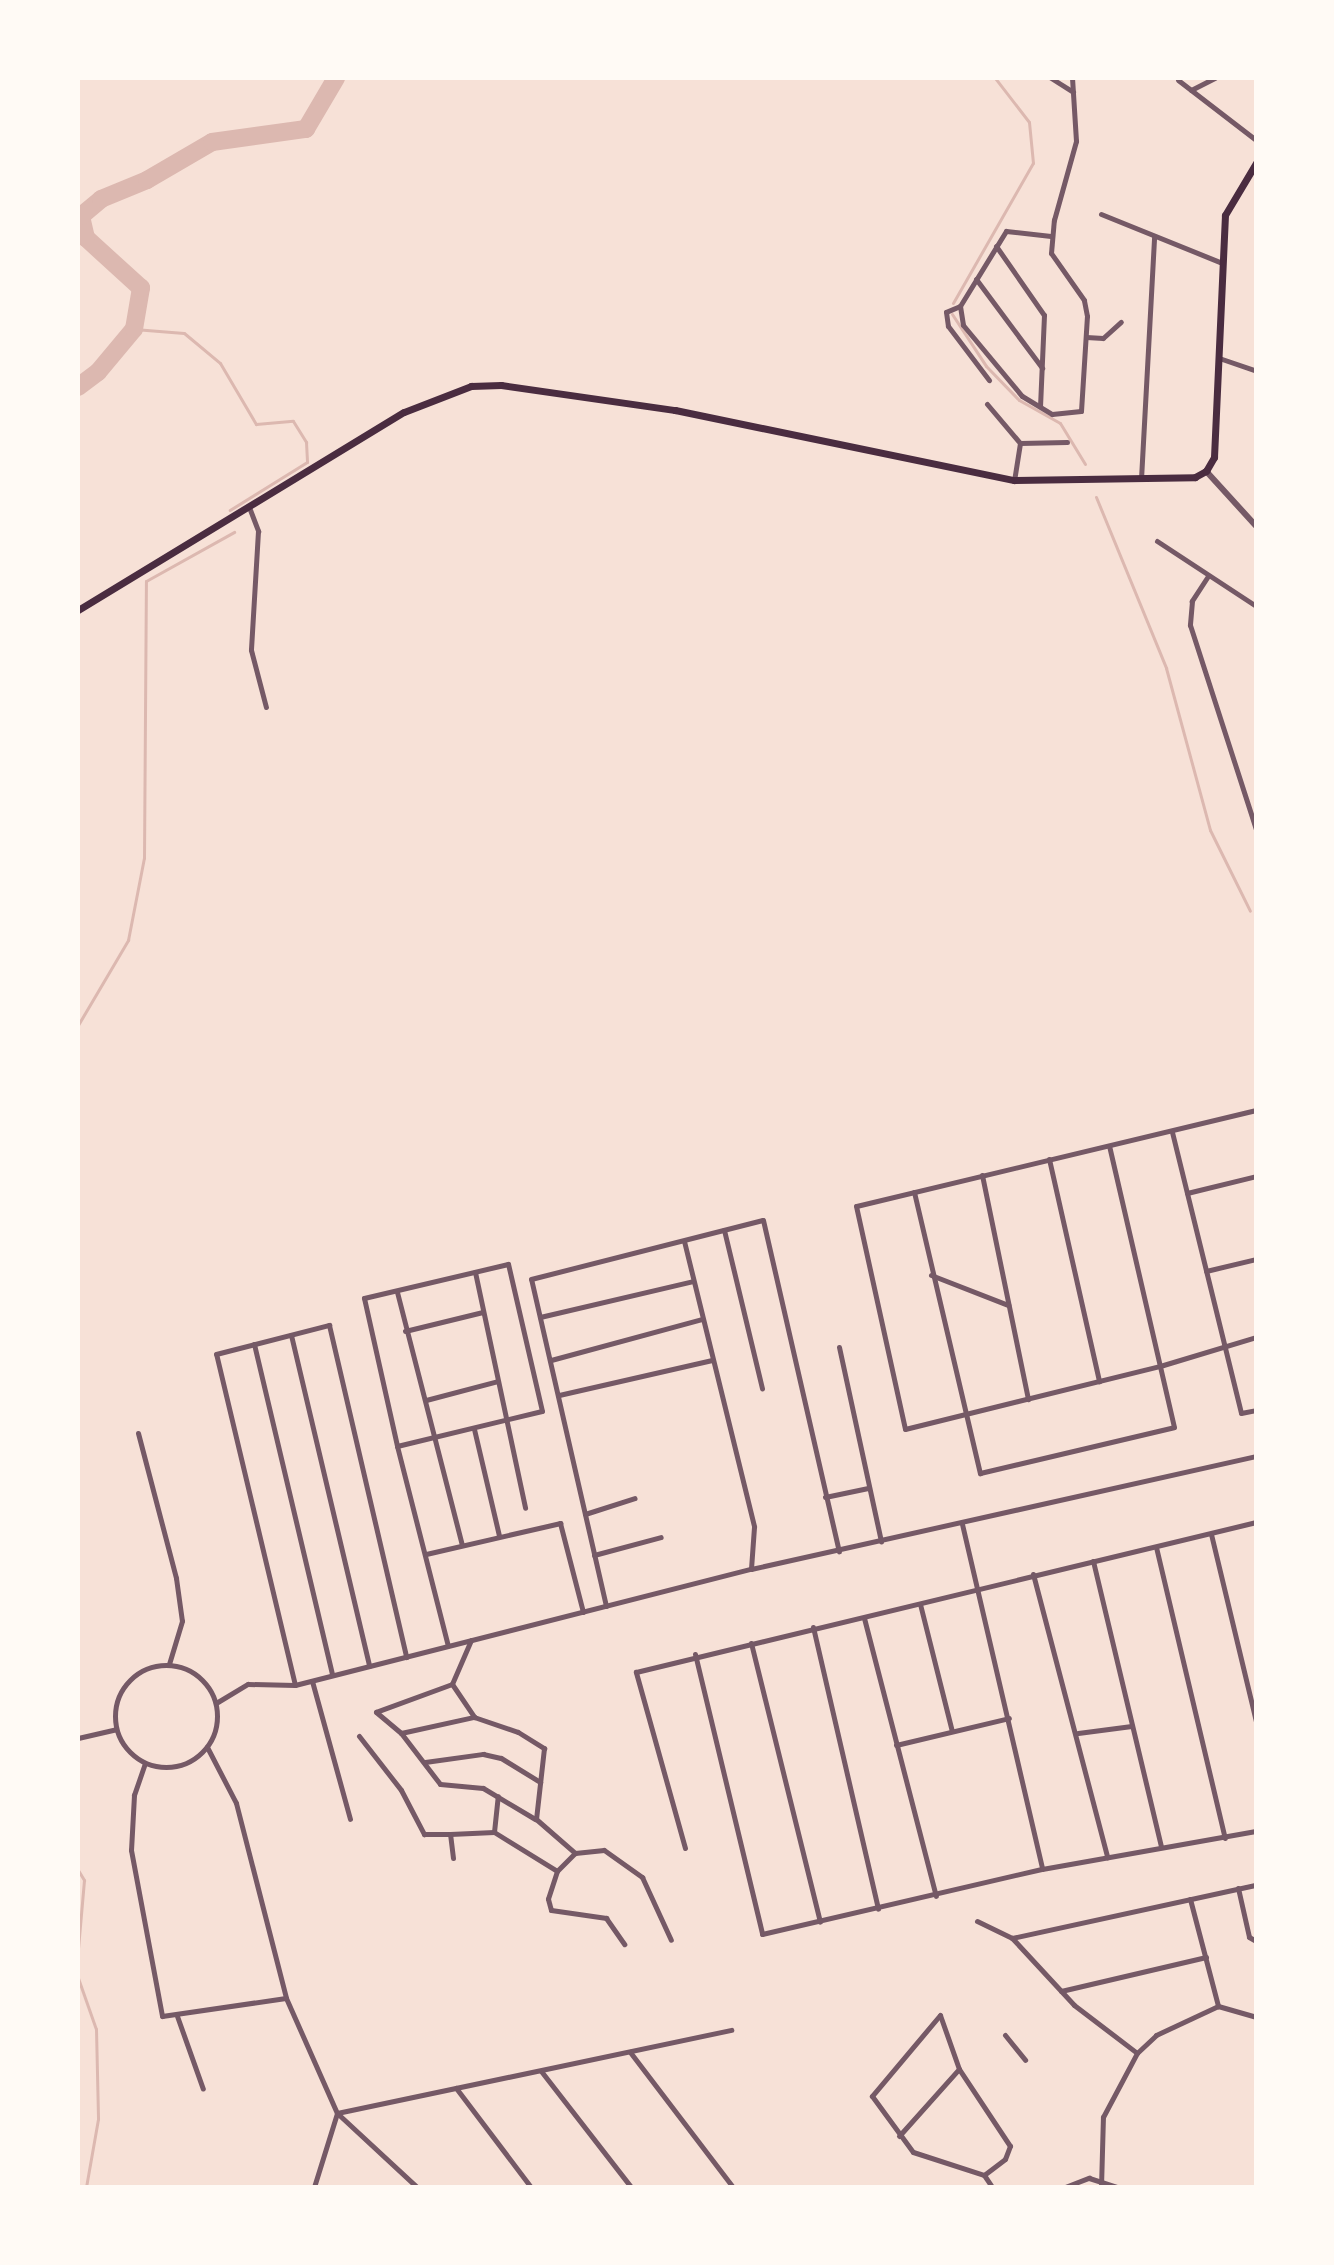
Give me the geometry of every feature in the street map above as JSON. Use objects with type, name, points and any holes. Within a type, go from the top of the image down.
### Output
[{"type":"main road","points":[[78,610],[404,412],[484,384],[675,410],[1014,480],[1184,479],[1206,471],[1214,457],[1225,215],[1256,163]]},
{"type":"street","points":[[1051,78],[1073,93]]},
{"type":"street","points":[[960,306],[963,325],[1001,373],[1040,407],[1063,417],[1081,411],[1086,337],[1084,300],[1051,253],[1051,236],[1076,141],[1072,78]]},
{"type":"street","points":[[1191,91],[1215,78]]},
{"type":"street","points":[[1178,80],[1256,140]]},
{"type":"street","points":[[1101,214],[1222,263]]},
{"type":"street","points":[[989,380],[948,326],[946,312],[960,306],[1006,231],[1051,236]]},
{"type":"street","points":[[1141,480],[1154,236]]},
{"type":"street","points":[[996,246],[1044,315],[1040,407]]},
{"type":"street","points":[[976,279],[1042,368]]},
{"type":"street","points":[[1086,337],[1103,338],[1121,322]]},
{"type":"street","points":[[1219,358],[1256,371]]},
{"type":"street","points":[[987,404],[1020,443],[1014,480]]},
{"type":"street","points":[[1020,443],[1067,442]]},
{"type":"street","points":[[1206,471],[1256,526]]},
{"type":"street","points":[[249,507],[258,531],[251,650],[266,707]]},
{"type":"street","points":[[1157,541],[1256,606]]},
{"type":"street","points":[[1208,576],[1192,601],[1190,625],[1256,829]]},
{"type":"street","points":[[1256,1110],[856,1206],[905,1429],[1160,1366],[1256,1337]]},
{"type":"street","points":[[1172,1132],[1241,1413],[1256,1410]]},
{"type":"street","points":[[914,1192],[963,1415],[980,1473],[1174,1427],[1109,1146]]},
{"type":"street","points":[[1049,1159],[1099,1381]]},
{"type":"street","points":[[982,1175],[1028,1399]]},
{"type":"street","points":[[1187,1193],[1256,1176]]},
{"type":"street","points":[[606,1606],[531,1279],[763,1220],[839,1552]]},
{"type":"street","points":[[724,1230],[762,1388]]},
{"type":"street","points":[[684,1241],[754,1527],[751,1569]]},
{"type":"street","points":[[1206,1271],[1256,1259]]},
{"type":"street","points":[[397,1446],[437,1439],[542,1411],[508,1264],[364,1298],[397,1446],[448,1646]]},
{"type":"street","points":[[475,1272],[525,1508]]},
{"type":"street","points":[[931,1275],[1009,1305]]},
{"type":"street","points":[[540,1317],[693,1281]]},
{"type":"street","points":[[397,1292],[462,1545]]},
{"type":"street","points":[[405,1331],[483,1312]]},
{"type":"street","points":[[551,1360],[702,1319]]},
{"type":"street","points":[[295,1685],[216,1354],[329,1325],[406,1657]]},
{"type":"street","points":[[291,1335],[369,1666]]},
{"type":"street","points":[[254,1344],[332,1675]]},
{"type":"street","points":[[839,1347],[881,1542]]},
{"type":"street","points":[[559,1395],[712,1360]]},
{"type":"street","points":[[426,1400],[498,1381]]},
{"type":"street","points":[[474,1429],[499,1536]]},
{"type":"street","points":[[138,1433],[176,1578],[182,1621],[169,1664]]},
{"type":"street","points":[[216,1703],[248,1684],[295,1685],[751,1569],[839,1552],[1256,1456]]},
{"type":"street","points":[[825,1497],[868,1488]]},
{"type":"street","points":[[585,1514],[635,1498]]},
{"type":"street","points":[[685,1848],[636,1672],[695,1654],[864,1618],[1033,1574],[1256,1522]]},
{"type":"street","points":[[426,1554],[560,1523],[583,1612]]},
{"type":"street","points":[[962,1524],[980,1587],[1042,1869]]},
{"type":"street","points":[[1211,1534],[1256,1722]]},
{"type":"street","points":[[594,1555],[661,1537]]},
{"type":"street","points":[[1156,1547],[1225,1838]]},
{"type":"street","points":[[1093,1561],[1161,1846]]},
{"type":"street","points":[[1033,1574],[1078,1733],[1107,1857]]},
{"type":"street","points":[[920,1604],[952,1731]]},
{"type":"street","points":[[864,1618],[936,1896]]},
{"type":"street","points":[[813,1627],[878,1909]]},
{"type":"street","points":[[471,1640],[452,1684],[376,1712],[401,1733],[440,1784],[483,1788],[536,1819],[575,1853]]},
{"type":"street","points":[[751,1643],[820,1922]]},
{"type":"street","points":[[695,1654],[762,1934],[1042,1869],[1256,1831]]},
{"type":"street","points":[[169,1664],[194,1672],[216,1703],[218,1723],[207,1747],[189,1762],[168,1767],[145,1763],[127,1750],[116,1729],[114,1709],[125,1684],[144,1669],[169,1664]]},
{"type":"street","points":[[312,1681],[350,1819]]},
{"type":"street","points":[[452,1684],[474,1717]]},
{"type":"street","points":[[401,1733],[474,1717],[518,1732],[544,1748],[536,1819]]},
{"type":"street","points":[[896,1745],[1009,1718]]},
{"type":"street","points":[[1078,1733],[1132,1726]]},
{"type":"street","points":[[78,1738],[116,1729]]},
{"type":"street","points":[[359,1736],[401,1790],[424,1834],[494,1832],[557,1871]]},
{"type":"street","points":[[207,1747],[236,1803],[286,1998],[337,2113],[417,2187]]},
{"type":"street","points":[[425,1762],[483,1754],[501,1758],[540,1782]]},
{"type":"street","points":[[145,1763],[134,1795],[131,1850],[162,2016],[286,1998]]},
{"type":"street","points":[[494,1832],[498,1796]]},
{"type":"street","points":[[450,1834],[453,1858]]},
{"type":"street","points":[[624,1944],[606,1918],[551,1910],[548,1899],[557,1871],[575,1853],[604,1850],[642,1877],[671,1940]]},
{"type":"street","points":[[1012,1938],[1256,1885]]},
{"type":"street","points":[[1238,1888],[1249,1937],[1256,1941]]},
{"type":"street","points":[[1190,1899],[1218,2006]]},
{"type":"street","points":[[977,1921],[1012,1938],[1061,1991],[1137,2053]]},
{"type":"street","points":[[1061,1991],[1206,1957]]},
{"type":"street","points":[[1101,2184],[1103,2117],[1137,2053],[1156,2035],[1218,2006],[1256,2017]]},
{"type":"street","points":[[984,2175],[1005,2159],[1010,2146],[959,2069],[940,2015],[872,2096],[899,2136],[922,2156],[984,2175],[992,2187]]},
{"type":"street","points":[[177,2016],[203,2089]]},
{"type":"street","points":[[337,2113],[731,2030]]},
{"type":"street","points":[[1005,2035],[1025,2060]]},
{"type":"street","points":[[630,2052],[733,2187]]},
{"type":"street","points":[[899,2136],[959,2069]]},
{"type":"street","points":[[541,2071],[631,2187]]},
{"type":"street","points":[[456,2088],[531,2187]]},
{"type":"street","points":[[314,2187],[337,2113]]},
{"type":"street","points":[[1065,2187],[1089,2178],[1117,2187]]},
{"type":"waterway","points":[[78,387],[98,372],[134,329],[141,288],[86,238],[81,216],[101,199],[147,180],[212,142],[306,129],[336,78]]},
{"type":"waterway","points":[[953,303],[1033,163],[1029,122],[995,78]]},
{"type":"waterway","points":[[952,314],[986,366],[1019,400],[1060,423],[1085,464]]},
{"type":"waterway","points":[[134,329],[184,333],[220,363],[256,424],[293,421],[306,442],[307,462],[230,510]]},
{"type":"waterway","points":[[1096,497],[1166,668],[1210,830],[1250,911]]},
{"type":"waterway","points":[[78,1025],[128,940],[144,858],[146,581],[234,532]]},
{"type":"waterway","points":[[78,1870],[84,1880],[78,1948]]},
{"type":"waterway","points":[[78,1978],[96,2029],[98,2119],[86,2187]]}]
